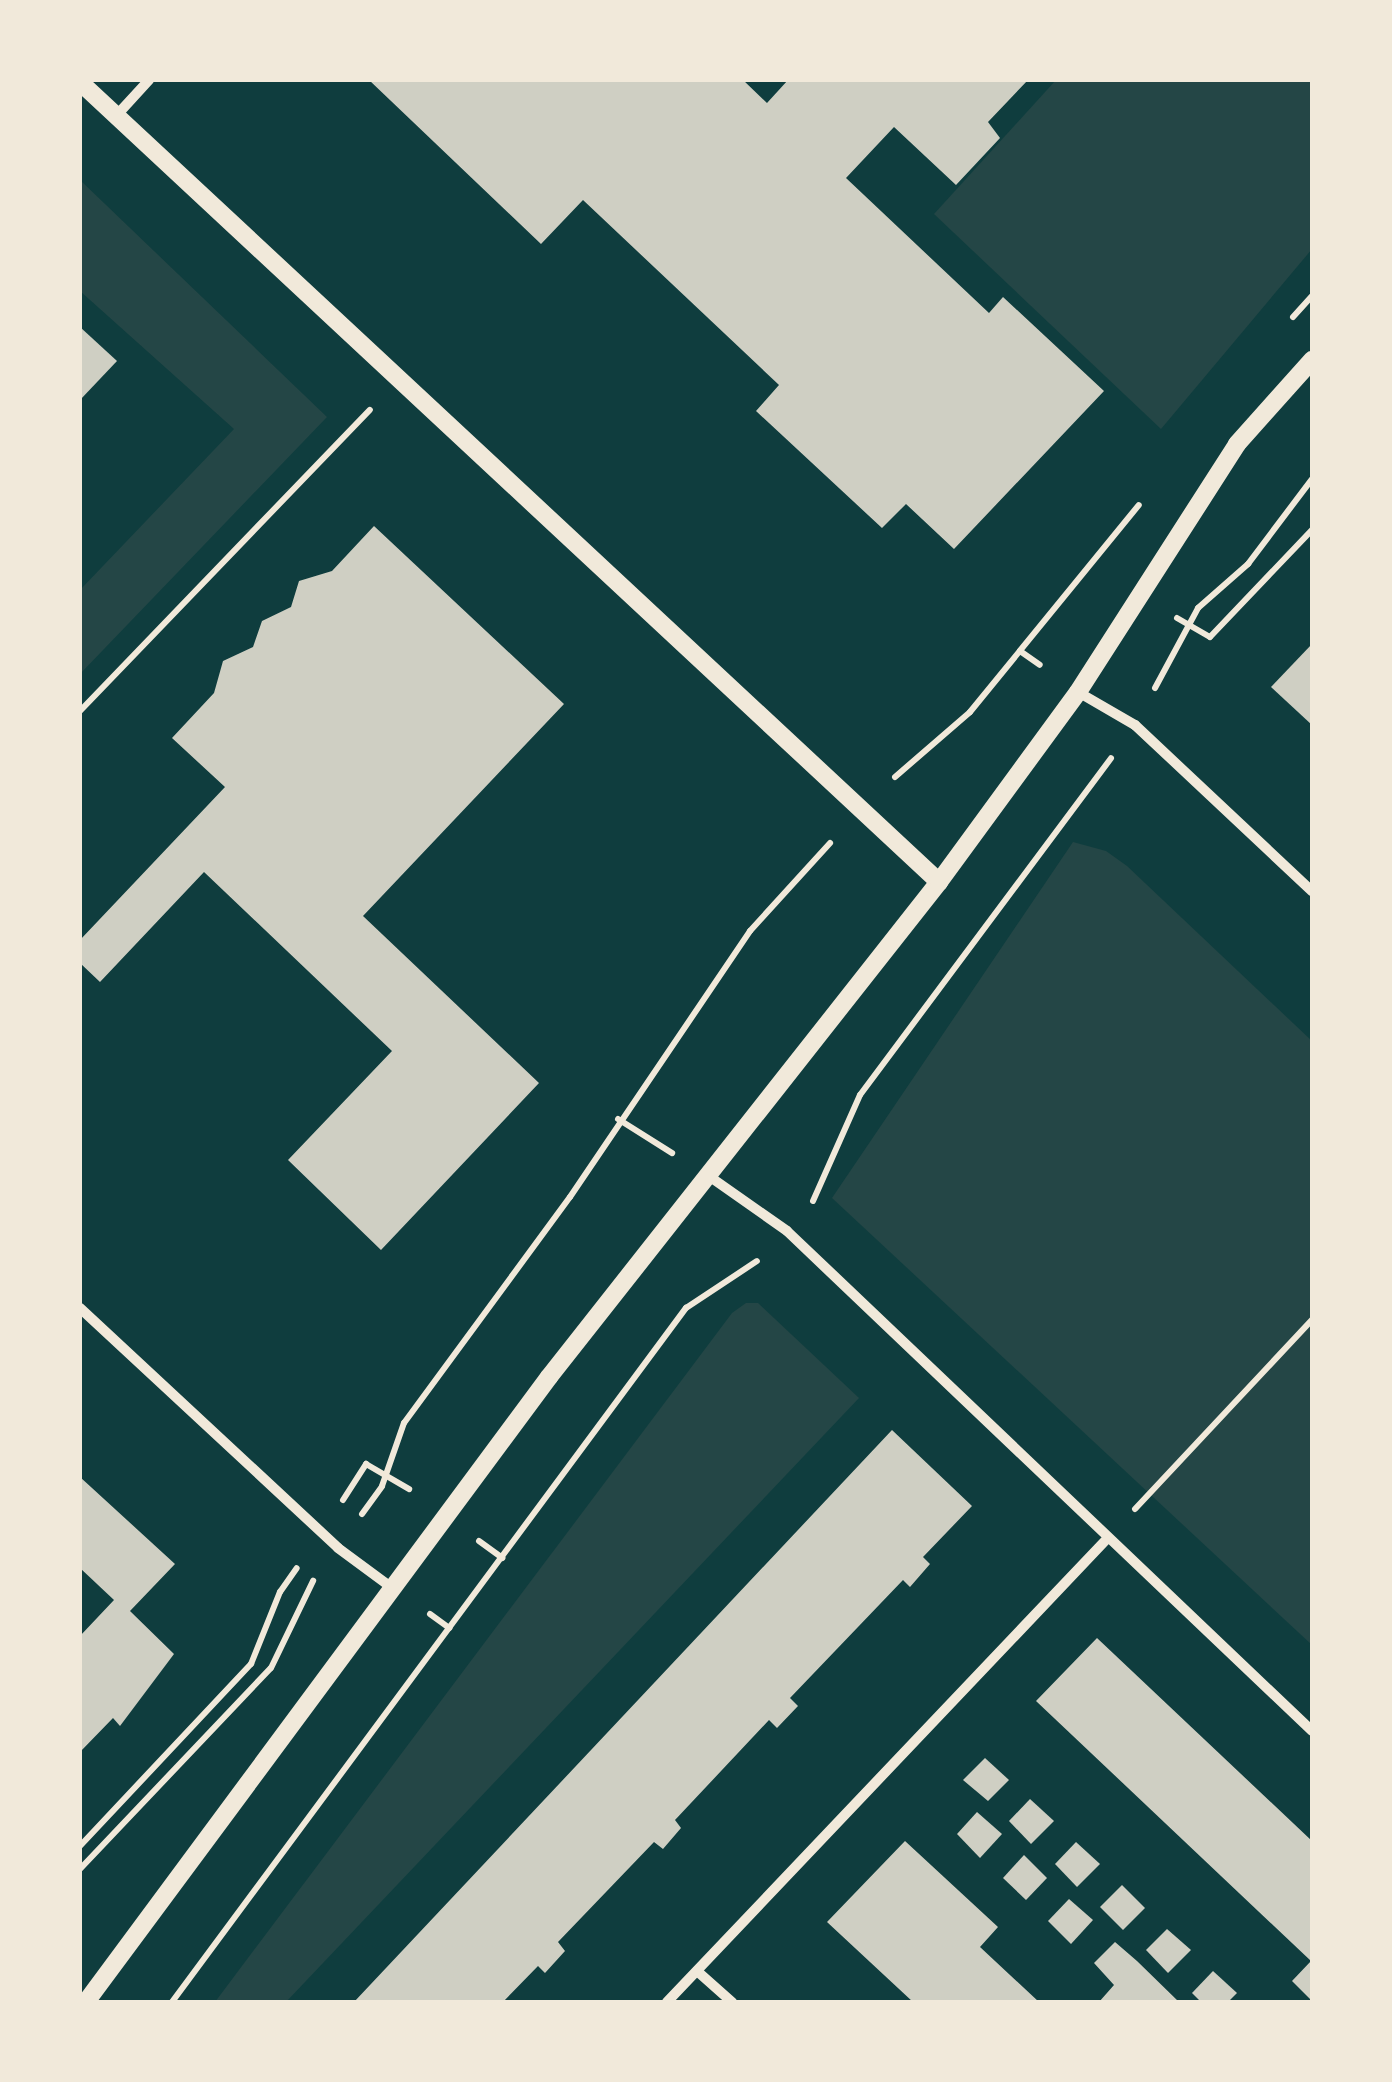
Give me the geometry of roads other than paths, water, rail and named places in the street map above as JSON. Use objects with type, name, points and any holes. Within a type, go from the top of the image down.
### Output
[{"type":"street","points":[[116,116],[149,80]]},
{"type":"street","points":[[80,82],[939,882]]},
{"type":"street","points":[[86,2002],[445,1516],[706,1174],[939,882],[1078,692],[1237,444],[1312,360]]},
{"type":"street","points":[[1078,692],[1135,725],[1312,891]]},
{"type":"street","points":[[706,1174],[787,1231],[1106,1541],[1312,1731]]},
{"type":"street","points":[[80,1308],[338,1548],[392,1588]]},
{"type":"street","points":[[668,2002],[1106,1541]]},
{"type":"street","points":[[697,1971],[732,2002]]}]
